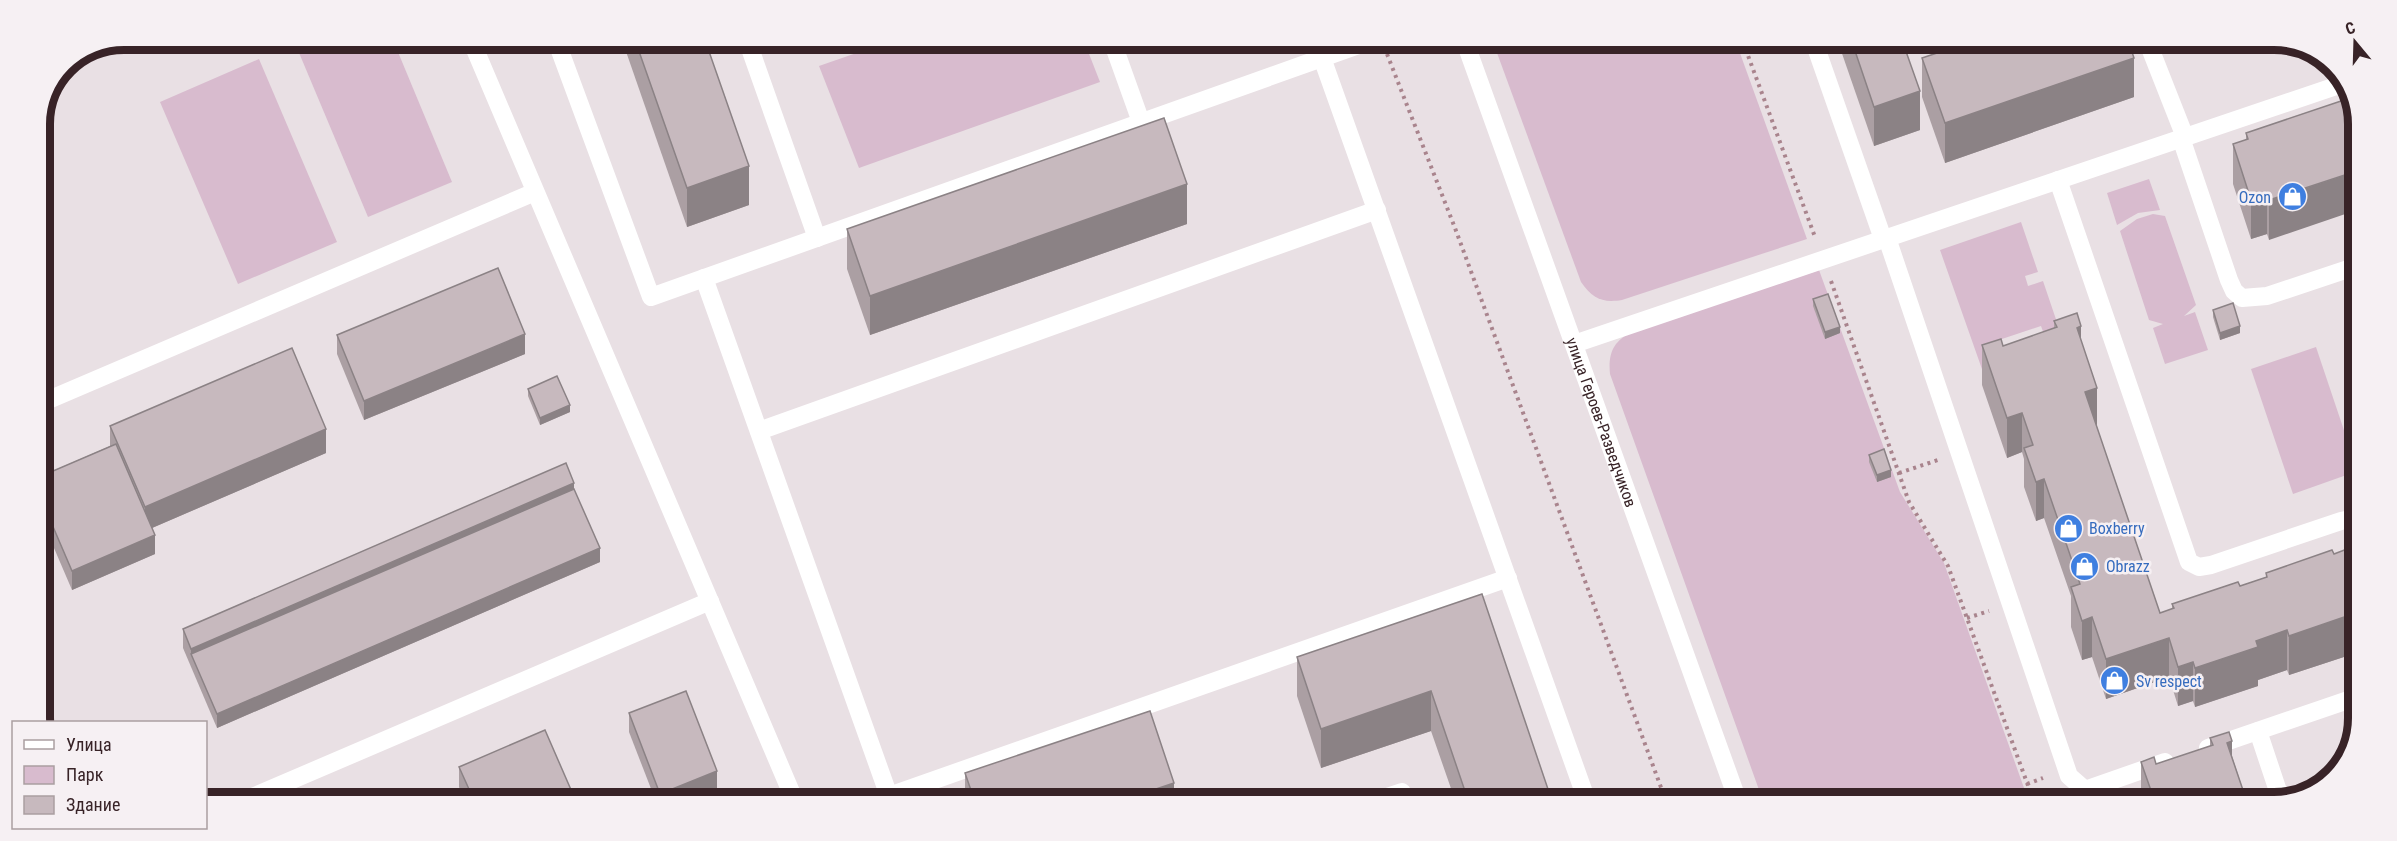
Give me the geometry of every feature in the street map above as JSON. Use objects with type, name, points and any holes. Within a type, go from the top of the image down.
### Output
[{"type":"street","points":[[475,50],[791,792]]},
{"type":"street","points":[[560,50],[651,297],[1141,122],[1317,50]]},
{"type":"street","points":[[751,50],[817,237]]},
{"type":"street","points":[[1115,50],[1141,122]]},
{"type":"street","points":[[1319,50],[1584,792]]},
{"type":"street","name":"улица Героев-Разведчиков","points":[[1468,50],[1735,792]]},
{"type":"street","points":[[1817,50],[1960,452],[2069,776],[2083,792]]},
{"type":"street","points":[[2151,50],[2183,138],[2234,291],[2242,297],[2267,296],[2347,269]]},
{"type":"street","points":[[1574,344],[2337,86]]},
{"type":"street","points":[[2058,180],[2189,562],[2199,567],[2211,565],[2348,520]]},
{"type":"street","points":[[50,399],[536,192]]},
{"type":"street","points":[[759,431],[1377,210]]},
{"type":"street","points":[[704,278],[888,792]]},
{"type":"street","points":[[907,792],[1508,578]]},
{"type":"street","points":[[264,792],[710,602]]},
{"type":"street","points":[[2097,792],[2187,755],[2348,700]]},
{"type":"street","points":[[2258,731],[2278,791]]},
{"type":"path","points":[[1746,50],[1824,259],[1909,502],[1948,566],[2031,792]]},
{"type":"path","points":[[1387,52],[1459,240],[1663,792]]},
{"type":"path","points":[[1899,473],[1960,452]]},
{"type":"green space","points":[[298,50],[397,50],[452,182],[368,217]]},
{"type":"green space","points":[[865,50],[1088,50],[1100,82],[859,168],[819,66]]},
{"type":"green space","points":[[1496,50],[1739,50],[1807,239],[1622,300],[1609,301],[1598,298],[1581,282]]},
{"type":"green space","points":[[259,59],[337,242],[238,284],[160,102]]},
{"type":"green space","points":[[2149,179],[2160,210],[2138,213],[2117,225],[2107,193]]},
{"type":"green space","points":[[2153,214],[2165,216],[2196,305],[2184,316],[2195,312],[2208,350],[2165,364],[2153,328],[2163,324],[2149,320],[2120,231],[2137,219]]},
{"type":"green space","points":[[2021,222],[2038,272],[2025,276],[2028,286],[2043,281],[2064,343],[2049,348],[2041,326],[1987,344],[1983,372],[1940,250]]},
{"type":"green space","points":[[1819,270],[1900,492],[1944,563],[2025,792],[1760,792],[1610,374],[1613,349],[1620,340],[1632,332]]},
{"type":"green space","points":[[2316,347],[2348,441],[2348,475],[2293,494],[2251,369]]},
{"type":"building","points":[[639,50],[708,50],[749,166],[687,188]]},
{"type":"building","points":[[1855,50],[1905,50],[1920,91],[1874,107]]},
{"type":"building","points":[[1946,50],[2131,50],[2134,58],[1945,123],[1922,58]]},
{"type":"building","points":[[2344,100],[2347,119],[2347,174],[2269,200],[2267,194],[2251,200],[2233,144],[2248,139],[2246,133]]},
{"type":"building","points":[[1164,118],[1187,184],[870,296],[847,229]]},
{"type":"building","points":[[498,268],[525,334],[364,401],[337,335]]},
{"type":"building","points":[[1828,294],[1840,327],[1825,332],[1813,299]]},
{"type":"building","points":[[2233,303],[2240,326],[2220,333],[2213,310]]},
{"type":"building","points":[[2077,313],[2081,326],[2077,328],[2097,388],[2085,392],[2160,613],[2174,608],[2172,604],[2238,582],[2240,586],[2267,577],[2266,573],[2332,550],[2334,554],[2347,549],[2348,616],[2289,636],[2287,630],[2256,641],[2258,647],[2195,668],[2193,662],[2178,667],[2169,638],[2106,659],[2092,617],[2082,621],[2071,587],[2080,584],[2044,479],[2036,482],[2024,448],[2033,445],[2022,413],[2007,418],[1982,345],[2001,339],[2003,346],[2057,327],[2054,321]]},
{"type":"building","points":[[292,348],[326,429],[145,507],[110,426]]},
{"type":"building","points":[[557,376],[570,405],[540,418],[528,389]]},
{"type":"building","points":[[116,444],[155,535],[72,571],[50,520],[50,472]]},
{"type":"building","points":[[1884,449],[1891,470],[1877,475],[1869,455]]},
{"type":"building","points":[[566,463],[574,483],[191,649],[183,629]]},
{"type":"building","points":[[574,489],[600,548],[217,714],[191,654]]},
{"type":"building","points":[[1482,594],[1549,792],[1465,792],[1431,691],[1321,729],[1297,657]]},
{"type":"building","points":[[686,691],[717,771],[665,792],[659,792],[629,713]]},
{"type":"building","points":[[1150,711],[1174,783],[1147,792],[972,792],[965,773]]},
{"type":"building","points":[[545,730],[572,792],[470,792],[459,767]]},
{"type":"building","points":[[2229,732],[2232,741],[2227,743],[2244,792],[2152,792],[2141,762],[2154,757],[2156,764],[2213,745],[2210,738]]},
{"type":"place","name":"Ozon","points":[[2292,197]]},
{"type":"place","name":"Boxberry","points":[[2068,528]]},
{"type":"place","name":"Obrazz","points":[[2085,566]]},
{"type":"place","name":"Sv respect","points":[[2115,681]]}]
